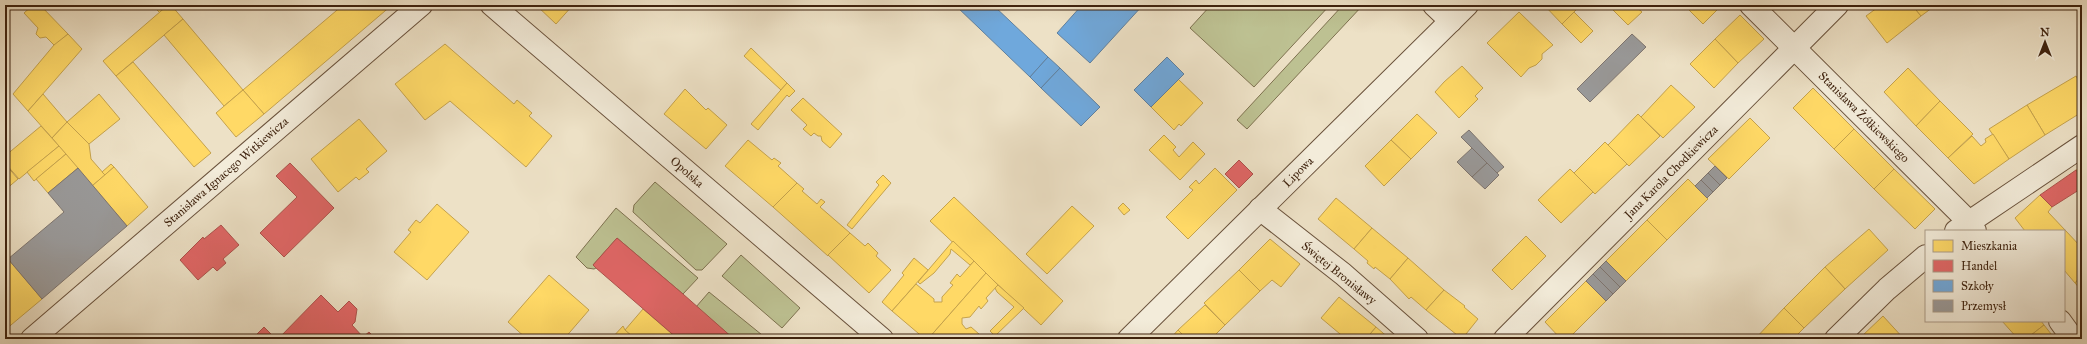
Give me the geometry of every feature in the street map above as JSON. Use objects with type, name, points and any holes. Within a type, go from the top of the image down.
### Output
[{"type":"street","name":"Stanisława Ignacego Witkiewicza","points":[[32,339],[421,5]]},
{"type":"street","name":"Opolska","points":[[492,5],[882,339]]},
{"type":"street","points":[[1434,5],[1451,21]]},
{"type":"street","name":"Lipowa","points":[[1129,339],[1467,5]]},
{"type":"street","name":"Stanisława Żółkiewskiego","points":[[1751,5],[1962,215],[1966,228]]},
{"type":"street","name":"Jana Karola Chodkiewicza","points":[[1505,339],[1795,49],[1837,5]]},
{"type":"street","points":[[1966,228],[2082,146]]},
{"type":"street","name":"Świętej Bronisławy","points":[[1260,209],[1348,279],[1417,339]]},
{"type":"street","points":[[1836,339],[1887,289],[1925,257]]},
{"type":"street","points":[[2061,322],[2073,339]]},
{"type":"green space","points":[[1211,5],[1330,5],[1254,87],[1190,28]]},
{"type":"green space","points":[[1343,5],[1363,5],[1247,129],[1237,120]]},
{"type":"green space","points":[[655,182],[727,244],[702,270],[696,270],[633,212],[634,205]]},
{"type":"green space","points":[[616,208],[698,278],[683,294],[617,238],[593,265],[596,268],[594,269],[587,268],[576,257]]},
{"type":"green space","points":[[741,255],[800,308],[782,328],[722,276]]},
{"type":"green space","points":[[709,292],[767,339],[734,339],[696,307]]},
{"type":"building: Mieszkania","points":[[33,5],[40,5],[68,34],[55,46],[46,37],[40,38],[36,34],[38,28],[24,13]]},
{"type":"building: Mieszkania","points":[[152,5],[168,5],[160,13]]},
{"type":"building: Mieszkania","points":[[168,5],[171,5],[183,19],[116,76],[103,61]]},
{"type":"building: Mieszkania","points":[[343,5],[392,5],[264,114],[243,90]]},
{"type":"building: Mieszkania","points":[[536,5],[573,5],[556,24]]},
{"type":"building: Mieszkania","points":[[1544,5],[1581,5],[1562,24]]},
{"type":"building: Mieszkania","points":[[1608,5],[1634,5],[1642,12],[1628,25]]},
{"type":"building: Mieszkania","points":[[1684,5],[1722,5],[1703,24]]},
{"type":"building: Mieszkania","points":[[1881,5],[1912,5],[1921,16],[1887,43],[1866,16]]},
{"type":"building: Mieszkania","points":[[1912,5],[1936,5],[1921,16]]},
{"type":"building: Mieszkania","points":[[1519,12],[1553,45],[1542,54],[1542,59],[1536,65],[1529,68],[1521,77],[1487,43]]},
{"type":"building: Mieszkania","points":[[1574,12],[1593,31],[1581,43],[1562,24]]},
{"type":"building: Mieszkania","points":[[1740,15],[1764,39],[1738,63],[1715,39]]},
{"type":"building: Mieszkania","points":[[183,19],[243,90],[224,106],[164,35]]},
{"type":"building: Mieszkania","points":[[68,34],[82,49],[28,111],[13,94],[54,45]]},
{"type":"building: Mieszkania","points":[[1715,39],[1738,63],[1714,88],[1690,64]]},
{"type":"building: Mieszkania","points":[[445,44],[514,104],[517,100],[532,113],[529,116],[552,136],[526,167],[450,101],[425,120],[395,84]]},
{"type":"building: Mieszkania","points":[[751,48],[787,83],[781,90],[744,56]]},
{"type":"building: Mieszkania","points":[[133,62],[211,153],[194,167],[116,76]]},
{"type":"building: Mieszkania","points":[[1462,66],[1483,88],[1475,96],[1478,99],[1459,118],[1435,92]]},
{"type":"building: Mieszkania","points":[[1908,68],[1940,101],[1916,126],[1884,92]]},
{"type":"building: Mieszkania","points":[[2076,76],[2082,87],[2082,112],[2045,135],[2027,105]]},
{"type":"building: Mieszkania","points":[[1178,79],[1203,103],[1181,126],[1179,124],[1174,130],[1151,107]]},
{"type":"building: Mieszkania","points":[[787,83],[795,91],[789,97],[787,95],[758,130],[751,124]]},
{"type":"building: Mieszkania","points":[[1671,85],[1695,107],[1663,138],[1641,117]]},
{"type":"building: Mieszkania","points":[[1813,88],[1854,129],[1834,149],[1793,108]]},
{"type":"building: Mieszkania","points":[[685,89],[706,110],[708,108],[727,125],[706,149],[664,114]]},
{"type":"building: Mieszkania","points":[[243,90],[264,114],[236,137],[216,113]]},
{"type":"building: Mieszkania","points":[[43,94],[67,122],[52,138],[28,111]]},
{"type":"building: Mieszkania","points":[[99,94],[120,119],[89,144],[67,122]]},
{"type":"building: Mieszkania","points":[[803,98],[842,134],[830,148],[822,141],[821,136],[814,133],[811,136],[803,129],[807,125],[791,110]]},
{"type":"building: Mieszkania","points":[[1940,101],[1973,134],[1948,158],[1916,126]]},
{"type":"building: Mieszkania","points":[[2027,105],[2045,135],[2009,159],[1989,129]]},
{"type":"building: Mieszkania","points":[[1417,114],[1437,133],[1411,159],[1391,140]]},
{"type":"building: Mieszkania","points":[[1638,114],[1660,136],[1629,166],[1608,145]]},
{"type":"building: Mieszkania","points":[[1750,118],[1770,138],[1729,179],[1708,159]]},
{"type":"building: Mieszkania","points":[[359,119],[387,151],[366,169],[369,172],[359,180],[356,177],[338,192],[311,159]]},
{"type":"building: Mieszkania","points":[[67,122],[89,144],[91,159],[105,175],[92,186],[52,138]]},
{"type":"building: Mieszkania","points":[[41,126],[59,146],[19,179],[5,163],[5,156]]},
{"type":"building: Mieszkania","points":[[1854,129],[1894,169],[1874,189],[1834,149]]},
{"type":"building: Mieszkania","points":[[1993,134],[2009,159],[1974,184],[1948,158],[1972,136],[1981,146],[1986,142],[1985,139]]},
{"type":"building: Mieszkania","points":[[1164,135],[1176,147],[1173,150],[1179,157],[1193,142],[1205,154],[1180,180],[1149,150]]},
{"type":"building: Mieszkania","points":[[748,140],[772,160],[774,158],[781,163],[778,166],[797,183],[773,207],[725,166]]},
{"type":"building: Mieszkania","points":[[1391,140],[1411,159],[1384,186],[1365,166]]},
{"type":"building: Mieszkania","points":[[1605,142],[1627,164],[1595,194],[1574,173]]},
{"type":"building: Mieszkania","points":[[59,146],[66,154],[34,181],[27,172]]},
{"type":"building: Mieszkania","points":[[66,154],[78,168],[48,193],[36,179]]},
{"type":"building: Mieszkania","points":[[5,164],[18,179],[5,190]]},
{"type":"building: Mieszkania","points":[[111,164],[114,167],[105,175],[102,172]]},
{"type":"building: Mieszkania","points":[[114,167],[148,207],[127,226],[92,186]]},
{"type":"building: Mieszkania","points":[[2082,167],[2082,180],[2076,170]]},
{"type":"building: Mieszkania","points":[[1215,168],[1237,190],[1188,239],[1166,217],[1193,190],[1189,187],[1196,180],[1199,184]]},
{"type":"building: Mieszkania","points":[[1570,169],[1593,192],[1561,223],[1538,200]]},
{"type":"building: Mieszkania","points":[[1894,169],[1935,209],[1915,229],[1874,189]]},
{"type":"building: Mieszkania","points":[[883,175],[891,183],[852,229],[847,225],[879,185],[876,182]]},
{"type":"building: Mieszkania","points":[[1688,179],[1708,199],[1667,240],[1647,220]]},
{"type":"building: Mieszkania","points":[[797,183],[804,189],[802,191],[817,204],[821,199],[825,202],[820,207],[850,233],[828,256],[773,207]]},
{"type":"building: Mieszkania","points":[[2040,195],[2052,207],[2048,212],[2065,230],[2024,230],[2015,218]]},
{"type":"building: Mieszkania","points":[[954,197],[1063,301],[1041,325],[930,221]]},
{"type":"building: Mieszkania","points":[[1336,198],[1372,228],[1354,249],[1318,219]]},
{"type":"building: Mieszkania","points":[[1123,203],[1130,210],[1124,215],[1118,208]]},
{"type":"building: Mieszkania","points":[[437,204],[469,232],[427,280],[394,252],[411,232],[408,230],[416,220],[420,223]]},
{"type":"building: Mieszkania","points":[[1072,206],[1094,226],[1047,274],[1026,254]]},
{"type":"building: Mieszkania","points":[[1647,220],[1667,240],[1626,281],[1606,261]]},
{"type":"building: Mieszkania","points":[[1372,228],[1408,258],[1390,279],[1375,267],[1374,269],[1367,263],[1368,261],[1354,249]]},
{"type":"building: Mieszkania","points":[[1869,229],[1888,250],[1845,289],[1825,267]]},
{"type":"building: Mieszkania","points":[[2065,230],[2082,248],[2082,275],[2075,283],[2065,271]]},
{"type":"building: Mieszkania","points":[[850,233],[865,246],[868,243],[878,253],[876,256],[891,270],[869,293],[828,255]]},
{"type":"building: Mieszkania","points":[[1526,236],[1546,256],[1512,290],[1492,270]]},
{"type":"building: Mieszkania","points":[[1270,239],[1300,264],[1281,287],[1272,280],[1260,291],[1239,270]]},
{"type":"building: Mieszkania","points":[[953,241],[974,261],[970,265],[951,249],[950,254],[934,273],[920,284],[918,282]]},
{"type":"building: Mieszkania","points":[[5,255],[42,299],[5,330]]},
{"type":"building: Mieszkania","points":[[914,258],[928,270],[892,311],[882,302],[904,275],[902,273]]},
{"type":"building: Mieszkania","points":[[1408,258],[1444,290],[1426,310],[1411,297],[1409,299],[1390,279]]},
{"type":"building: Mieszkania","points":[[974,261],[986,273],[928,339],[925,339],[892,311],[916,284],[934,299],[934,302],[942,302],[942,297],[953,285],[950,283],[957,274],[960,277]]},
{"type":"building: Mieszkania","points":[[1825,267],[1845,289],[1804,328],[1784,308]]},
{"type":"building: Mieszkania","points":[[1239,270],[1260,291],[1225,325],[1204,303]]},
{"type":"building: Mieszkania","points":[[986,273],[998,285],[986,298],[988,301],[981,309],[979,306],[970,317],[962,318],[962,324],[966,329],[971,327],[979,334],[978,336],[980,339],[928,339]]},
{"type":"building: Mieszkania","points":[[549,275],[589,310],[564,339],[527,339],[508,322]]},
{"type":"building: Mieszkania","points":[[2082,275],[2082,291],[2075,283]]},
{"type":"building: Mieszkania","points":[[1586,281],[1606,301],[1568,339],[1561,339],[1545,322]]},
{"type":"building: Mieszkania","points":[[998,285],[1024,308],[995,336],[990,331],[1014,307],[997,292],[995,288]]},
{"type":"building: Mieszkania","points":[[1444,290],[1465,306],[1464,307],[1478,319],[1462,339],[1426,310]]},
{"type":"building: Mieszkania","points":[[1339,297],[1376,327],[1366,339],[1346,339],[1321,318]]},
{"type":"building: Mieszkania","points":[[1205,305],[1225,325],[1211,339],[1187,339],[1178,330]]},
{"type":"building: Mieszkania","points":[[1784,308],[1804,328],[1793,339],[1755,339]]},
{"type":"building: Mieszkania","points":[[643,309],[678,339],[635,339],[625,330]]},
{"type":"building: Mieszkania","points":[[1883,316],[1904,339],[1863,339],[1861,337]]},
{"type":"building: Mieszkania","points":[[2003,322],[2042,322],[2044,325],[2026,339],[2018,339]]},
{"type":"building: Mieszkania","points":[[2044,325],[2055,339],[2026,339]]},
{"type":"building: Mieszkania","points":[[623,326],[625,330],[635,339],[611,339]]},
{"type":"building: Mieszkania","points":[[1376,327],[1390,339],[1366,339]]},
{"type":"building: Mieszkania","points":[[1178,330],[1187,339],[1170,339]]},
{"type":"building: Handel","points":[[1239,160],[1253,174],[1239,188],[1225,174]]},
{"type":"building: Handel","points":[[290,163],[334,208],[284,257],[260,233],[297,197],[276,176]]},
{"type":"building: Handel","points":[[2076,170],[2082,180],[2082,188],[2052,207],[2040,195]]},
{"type":"building: Handel","points":[[221,225],[239,245],[223,259],[226,263],[217,271],[213,267],[198,280],[180,260],[203,237],[204,239]]},
{"type":"building: Handel","points":[[617,238],[734,339],[678,339],[593,265]]},
{"type":"building: Handel","points":[[321,295],[338,312],[349,301],[357,309],[355,322],[352,325],[363,337],[369,332],[376,339],[278,339]]},
{"type":"building: Handel","points":[[264,327],[276,339],[252,339]]},
{"type":"building: Handel","points":[[384,335],[388,339],[380,339]]},
{"type":"building: Szkoły","points":[[955,5],[993,5],[1048,57],[1030,77]]},
{"type":"building: Szkoły","points":[[1082,5],[1143,5],[1090,63],[1057,33]]},
{"type":"building: Szkoły","points":[[1048,57],[1060,68],[1041,88],[1030,77]]},
{"type":"building: Szkoły","points":[[1167,57],[1184,74],[1151,107],[1134,90]]},
{"type":"building: Szkoły","points":[[1060,68],[1100,107],[1081,126],[1041,88]]},
{"type":"building: Przemysł","points":[[1632,34],[1646,47],[1590,102],[1577,89]]},
{"type":"building: Przemysł","points":[[1469,130],[1504,167],[1497,173],[1461,137]]},
{"type":"building: Przemysł","points":[[1472,148],[1487,163],[1472,177],[1457,162]]},
{"type":"building: Przemysł","points":[[1487,163],[1499,175],[1485,189],[1472,177]]},
{"type":"building: Przemysł","points":[[1715,166],[1727,178],[1720,185],[1708,173]]},
{"type":"building: Przemysł","points":[[78,168],[127,226],[42,299],[8,259],[64,212],[48,193]]},
{"type":"building: Przemysł","points":[[1708,173],[1720,185],[1713,192],[1701,180]]},
{"type":"building: Przemysł","points":[[1701,180],[1713,192],[1707,198],[1695,186]]},
{"type":"building: Przemysł","points":[[1606,261],[1626,281],[1620,287],[1600,267]]},
{"type":"building: Przemysł","points":[[1600,267],[1620,287],[1613,294],[1593,274]]},
{"type":"building: Przemysł","points":[[1593,274],[1613,294],[1606,301],[1586,281]]}]
